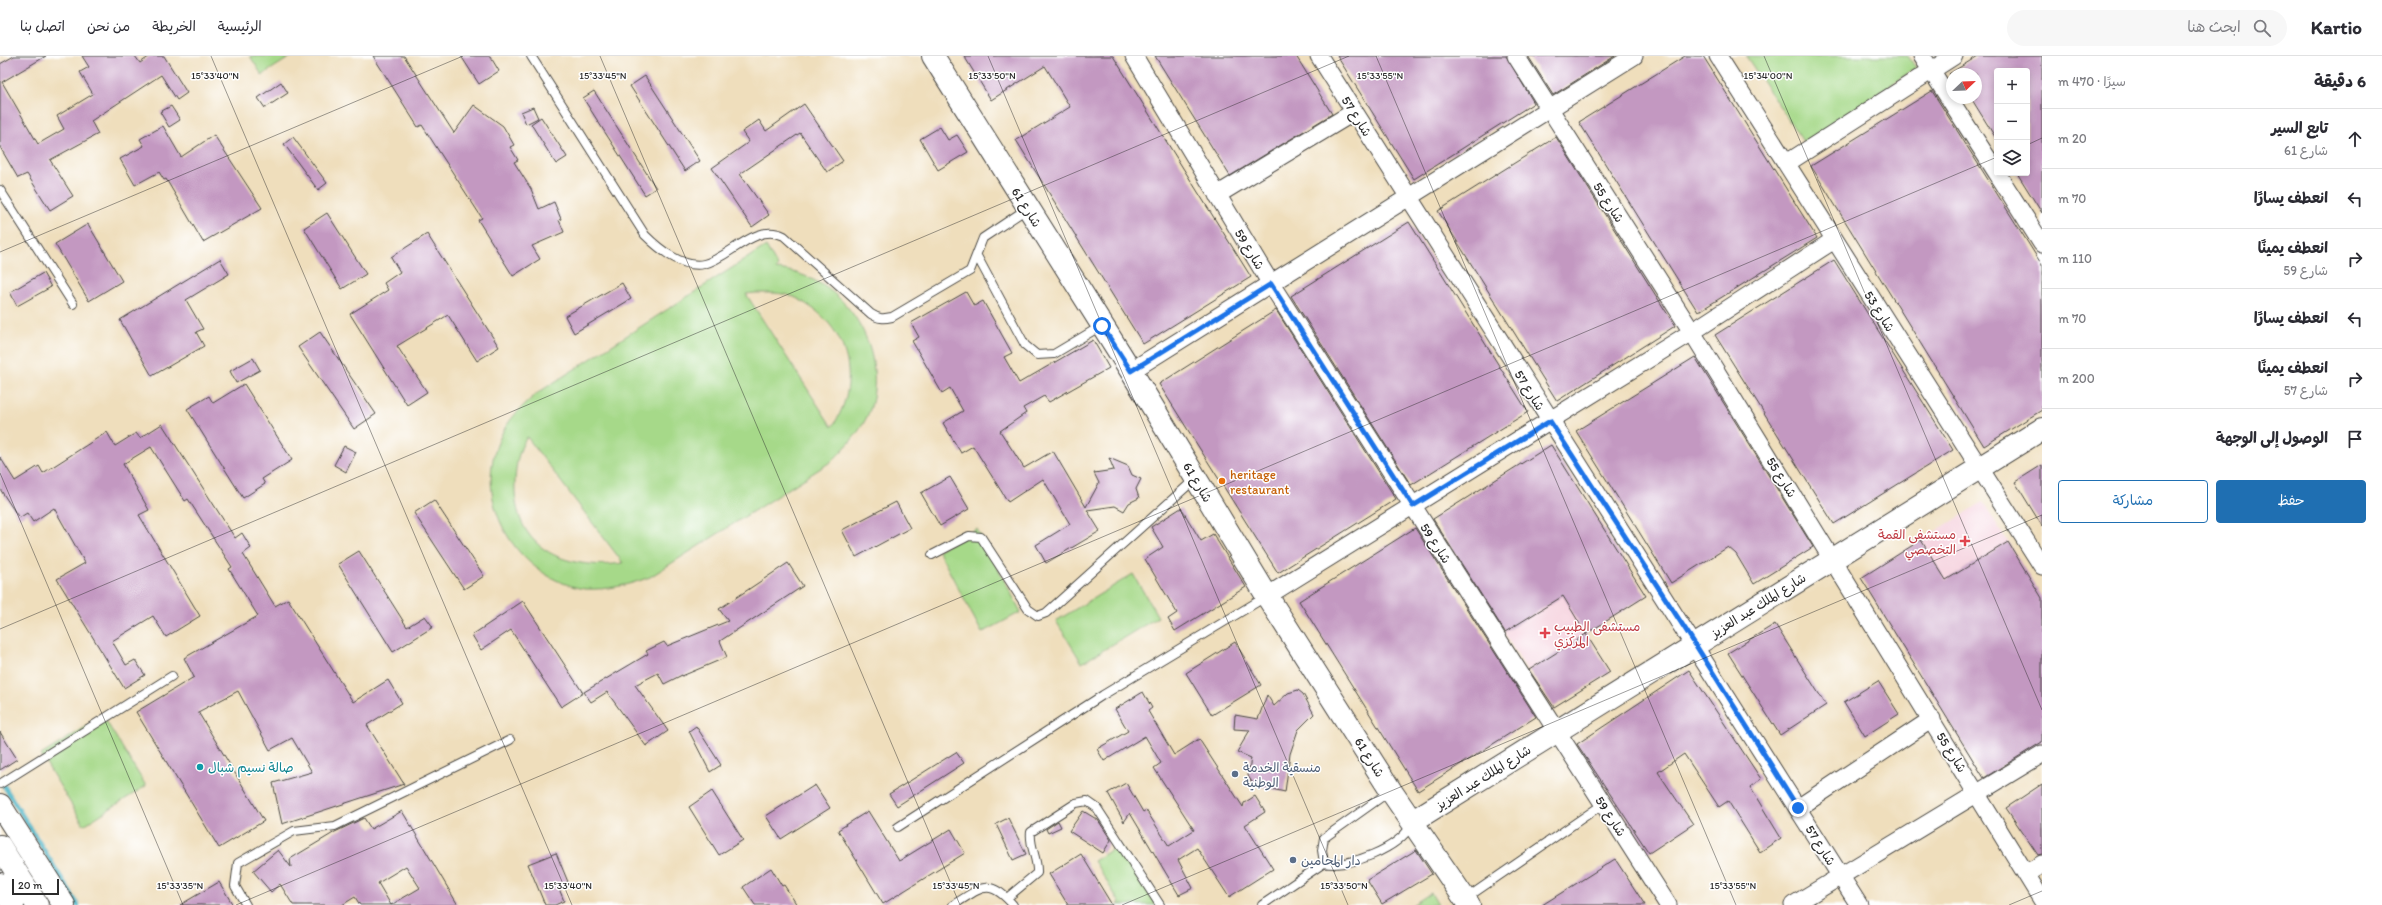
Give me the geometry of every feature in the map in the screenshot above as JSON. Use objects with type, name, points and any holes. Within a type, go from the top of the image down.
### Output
[{"type":"street","name":"شارع 61","points":[[933,56],[1131,371],[1267,596],[1391,791],[1413,821],[1467,902]]},
{"type":"street","name":"شارع 59","points":[[1134,56],[1271,284],[1668,905]]},
{"type":"street","name":"شارع 57","points":[[1319,56],[1550,421],[1695,644],[1859,905]]},
{"type":"street","name":"شارع 55","points":[[1516,56],[1692,332],[1833,558],[2042,900]]},
{"type":"street","points":[[1131,371],[1634,56]]},
{"type":"street","name":"شارع 53","points":[[1718,56],[2042,566]]},
{"type":"street","points":[[1922,56],[1994,168]]},
{"type":"street","points":[[1787,163],[1954,56]]},
{"type":"street","points":[[1218,195],[1354,112]]},
{"type":"street","points":[[1999,176],[2042,244]]},
{"type":"street","points":[[1267,596],[1692,332],[1834,240]]},
{"type":"street","name":"شارع الملك عبد العزيز","points":[[1413,821],[1556,730],[2042,429]]},
{"type":"street","points":[[1798,808],[1932,719]]},
{"type":"street","points":[[1793,905],[2042,754]]},
{"type":"street","points":[[0,805],[64,905]]},
{"type":"street","points":[[0,846],[37,905]]},
{"type":"street","points":[[2026,874],[2042,864]]},
{"type":"street","points":[[0,884],[13,905]]},
{"type":"lane","points":[[532,56],[645,235],[658,249],[686,263],[703,265],[756,236],[765,232],[776,232],[784,236],[871,314],[878,318],[892,317],[970,271],[983,238],[1028,208]]},
{"type":"lane","points":[[0,190],[73,304]]},
{"type":"lane","points":[[977,256],[1025,346],[1037,355],[1054,354],[1102,326]]},
{"type":"lane","points":[[932,554],[969,536],[981,537],[1028,609],[1038,616],[1046,613],[1196,478]]},
{"type":"lane","points":[[898,828],[1103,695],[1267,596]]},
{"type":"lane","points":[[0,784],[172,676]]},
{"type":"lane","points":[[246,905],[235,886],[238,863],[294,831],[335,826],[510,740]]},
{"type":"lane","points":[[1324,863],[1322,850],[1324,838],[1391,791]]},
{"type":"lane","points":[[1007,898],[1037,873],[1038,865],[1030,839],[1031,832],[1076,803],[1086,802],[1097,808],[1160,905]]},
{"type":"lane","points":[[1467,902],[1603,804]]},
{"type":"lane","points":[[1262,905],[1324,863],[1334,865],[1365,858],[1395,842],[1407,833],[1413,821]]},
{"type":"lane","points":[[953,905],[984,887],[994,888],[1007,898],[1013,905]]},
{"type":"shaded area","name":"مستشفى القمة التخصصي","points":[[1983,502],[2008,542],[1946,580],[1921,540]]},
{"type":"shaded area","name":"مستشفى الطبيب المركزي","points":[[1563,596],[1586,634],[1527,671],[1504,633]]},
{"type":"green space","points":[[250,56],[292,56],[262,75]]},
{"type":"green space","points":[[1746,56],[1908,56],[1916,68],[1804,143]]},
{"type":"green space","points":[[766,246],[778,267],[776,269],[799,274],[819,283],[837,296],[852,312],[863,332],[871,353],[874,375],[873,398],[867,416],[863,424],[845,448],[832,461],[650,577],[602,589],[585,589],[574,587],[556,580],[538,569],[523,556],[510,539],[500,521],[494,502],[491,481],[493,461],[499,440],[506,426],[516,414],[539,392]],"holes":[[[755,293],[789,295],[797,298],[815,310],[837,335],[844,349],[848,365],[848,380],[846,396],[841,412],[832,427],[746,294]],[[527,437],[623,563],[601,565],[581,563],[562,558],[546,550],[532,538],[522,523],[516,504],[516,469],[521,447]]]},
{"type":"green space","points":[[977,529],[1021,612],[982,633],[938,550]]},
{"type":"green space","points":[[1133,574],[1158,617],[1082,663],[1056,621]]},
{"type":"green space","points":[[103,716],[146,786],[84,825],[41,755]]},
{"type":"green space","points":[[1119,845],[1157,905],[1117,905],[1120,903],[1094,861]]},
{"type":"green space","points":[[1431,893],[1438,905],[1412,905]]},
{"type":"building","points":[[14,56],[46,56],[2,82],[38,144],[64,129],[57,116],[93,94],[80,72],[89,67],[82,56],[135,56],[140,63],[150,56],[164,56],[187,93],[177,100],[161,75],[91,121],[98,134],[50,160],[73,196],[50,210],[27,174],[18,178],[0,147],[0,64]]},
{"type":"building","points":[[373,56],[404,56],[454,133],[474,105],[503,126],[514,145],[510,147],[518,160],[514,162],[531,189],[539,209],[554,202],[561,219],[559,220],[564,232],[532,246],[540,259],[513,276],[478,220],[482,218],[422,125],[418,127]]},
{"type":"building","points":[[461,56],[490,56],[499,71],[479,84]]},
{"type":"building","points":[[964,56],[1113,56],[1251,277],[1143,344],[1016,140],[1070,107],[1045,66],[991,100]]},
{"type":"building","points":[[1155,56],[1296,56],[1332,114],[1230,176]]},
{"type":"building","points":[[1337,56],[1506,56],[1534,103],[1414,179]]},
{"type":"building","points":[[1528,56],[1615,56],[1553,95]]},
{"type":"building","points":[[1685,56],[1703,56],[1817,238],[1698,312],[1579,122]]},
{"type":"building","points":[[1978,56],[2042,56],[2042,213],[2019,176],[2030,176],[2030,68],[1994,68],[1994,135],[1975,104],[1982,104],[1982,68],[1959,68]]},
{"type":"building","points":[[645,76],[700,161],[685,171],[630,86]]},
{"type":"building","points":[[281,82],[288,93],[265,108],[258,98]]},
{"type":"building","points":[[594,91],[656,188],[645,195],[583,98]]},
{"type":"building","points":[[1932,91],[2042,265],[2042,410],[1984,446],[1811,166]]},
{"type":"building","points":[[804,104],[843,161],[827,172],[800,133],[740,174],[769,215],[752,227],[712,168],[749,142],[742,132],[759,120],[766,131]]},
{"type":"building","points":[[171,106],[180,120],[169,127],[160,112]]},
{"type":"building","points":[[533,107],[538,118],[526,124],[521,112]]},
{"type":"building","points":[[541,117],[567,157],[556,164],[531,124]]},
{"type":"building","points":[[163,126],[181,157],[214,135],[262,208],[203,242],[166,179],[164,180],[159,172],[135,185],[120,159],[144,146],[140,139]]},
{"type":"building","points":[[940,127],[948,140],[957,135],[968,152],[938,170],[920,139]]},
{"type":"building","points":[[293,137],[327,183],[318,190],[284,144]]},
{"type":"building","points":[[1556,137],[1675,326],[1557,401],[1438,211]]},
{"type":"building","points":[[327,213],[366,274],[342,289],[304,228]]},
{"type":"building","points":[[1409,222],[1528,412],[1411,485],[1291,296]]},
{"type":"building","points":[[88,224],[122,281],[89,301],[55,244]]},
{"type":"building","points":[[427,234],[499,347],[477,361],[448,315],[397,346],[427,392],[407,405],[350,314],[388,290],[384,283],[400,272],[391,257]]},
{"type":"building","points":[[220,259],[229,274],[186,300],[203,329],[196,332],[204,346],[152,376],[120,320]]},
{"type":"building","points":[[1834,260],[1953,450],[1834,524],[1715,335]]},
{"type":"building","points":[[43,273],[51,287],[17,306],[10,292]]},
{"type":"building","points":[[622,283],[631,299],[574,333],[565,316]]},
{"type":"building","points":[[966,292],[974,306],[983,301],[1012,353],[1004,357],[1019,383],[1093,340],[1109,368],[1049,402],[1044,396],[1023,408],[1026,413],[1000,431],[1024,468],[1053,451],[1086,507],[1099,483],[1094,473],[1114,470],[1109,458],[1128,466],[1132,475],[1141,479],[1136,489],[1139,498],[1129,503],[1124,511],[1115,506],[1087,510],[1100,531],[1046,563],[1036,545],[1070,524],[1043,479],[1008,502],[973,446],[961,453],[943,423],[963,411],[950,388],[942,393],[912,341],[919,337],[911,323]]},
{"type":"building","points":[[1276,310],[1396,499],[1278,573],[1159,384]]},
{"type":"building","points":[[320,332],[376,414],[354,429],[298,347]]},
{"type":"building","points":[[1695,357],[1813,547],[1754,584],[1736,554],[1728,547],[1671,583],[1576,431]]},
{"type":"building","points":[[253,358],[260,370],[236,383],[230,371]]},
{"type":"building","points":[[244,384],[292,460],[262,479],[265,484],[243,498],[187,409],[209,396],[213,403]]},
{"type":"building","points":[[162,424],[235,538],[242,533],[251,548],[243,554],[275,606],[288,599],[353,702],[388,680],[402,703],[367,725],[404,784],[282,824],[273,783],[312,772],[292,738],[270,750],[238,691],[198,712],[264,821],[219,848],[136,712],[194,677],[184,658],[258,616],[229,569],[232,567],[188,499],[185,501],[151,447],[123,464],[149,510],[139,515],[200,616],[166,637],[153,616],[112,641],[126,665],[135,660],[145,675],[124,688],[57,579],[85,563],[54,508],[33,522],[27,513],[19,518],[0,489],[0,457],[15,481],[39,466],[43,473],[107,432],[115,446],[136,433],[140,438]]},
{"type":"building","points":[[1551,445],[1646,596],[1586,634],[1563,596],[1505,632],[1433,519]]},
{"type":"building","points":[[344,446],[356,452],[346,472],[334,465]]},
{"type":"building","points":[[2042,465],[2042,526],[2015,482]]},
{"type":"building","points":[[950,477],[969,509],[940,526],[921,493]]},
{"type":"building","points":[[434,500],[484,576],[464,589],[414,513]]},
{"type":"building","points":[[896,502],[910,528],[856,557],[842,530]]},
{"type":"building","points":[[1181,508],[1201,541],[1213,534],[1246,587],[1175,631],[1168,619],[1177,613],[1145,559],[1163,547],[1151,527]]},
{"type":"building","points":[[1415,528],[1536,717],[1418,791],[1299,601]]},
{"type":"building","points":[[1921,540],[1946,580],[2008,542],[2042,598],[2042,742],[1984,778],[1861,578]]},
{"type":"building","points":[[359,551],[407,627],[425,616],[433,627],[393,652],[338,564]]},
{"type":"building","points":[[788,563],[803,586],[720,641],[727,657],[664,684],[658,673],[635,685],[668,731],[646,746],[607,692],[591,702],[584,692],[648,654],[646,651],[664,642],[667,646],[728,621],[719,609]]},
{"type":"building","points":[[523,601],[583,693],[561,707],[511,630],[481,650],[472,635]]},
{"type":"building","points":[[1775,624],[1826,705],[1780,735],[1728,653]]},
{"type":"building","points":[[1586,634],[1610,672],[1554,707],[1529,670]]},
{"type":"building","points":[[1235,642],[1261,685],[1212,715],[1186,673]]},
{"type":"building","points":[[1689,670],[1761,779],[1750,787],[1781,838],[1760,852],[1728,801],[1719,807],[1684,754],[1658,772],[1693,824],[1649,853],[1577,744]]},
{"type":"building","points":[[1878,681],[1899,714],[1865,736],[1844,702]]},
{"type":"building","points":[[1298,690],[1303,694],[1314,714],[1298,730],[1290,754],[1285,792],[1254,785],[1248,776],[1251,758],[1237,752],[1250,730],[1234,729],[1235,715],[1258,719],[1267,695],[1274,706],[1288,693]]},
{"type":"building","points":[[1143,692],[1152,708],[1148,711],[1174,755],[1199,739],[1243,807],[1244,803],[1255,796],[1265,812],[1245,825],[1273,869],[1229,897],[1197,848],[1178,860],[1193,888],[1179,895],[1130,813],[1124,822],[1108,793],[1126,783],[1143,812],[1146,810],[1169,846],[1194,830],[1154,768],[1161,763],[1145,736],[1104,761],[1097,749],[1128,731],[1115,709]]},
{"type":"building","points":[[696,726],[721,765],[710,772],[689,731]]},
{"type":"building","points":[[0,732],[17,759],[0,770]]},
{"type":"building","points":[[956,752],[964,763],[897,806],[889,794]]},
{"type":"building","points":[[2042,784],[2042,854],[2038,855],[2006,808]]},
{"type":"building","points":[[815,785],[830,808],[781,839],[766,816]]},
{"type":"building","points":[[712,791],[743,840],[719,855],[689,807]]},
{"type":"building","points":[[402,811],[458,905],[391,905],[360,905],[355,897],[342,905],[293,905],[280,884],[271,892],[253,871],[278,850],[291,867],[290,859],[335,832],[364,818],[371,829]],"holes":[[[406,866],[420,888],[391,905],[378,883]]]},
{"type":"building","points":[[868,811],[899,861],[951,829],[965,853],[883,904],[838,830]]},
{"type":"building","points":[[1083,811],[1098,820],[1111,840],[1103,853],[1069,831]]},
{"type":"building","points":[[1008,818],[1026,854],[1013,860],[996,824]]},
{"type":"building","points":[[1058,821],[1061,827],[1048,833],[1046,829]]},
{"type":"building","points":[[1416,850],[1432,874],[1382,904],[1367,880]]},
{"type":"building","points":[[556,853],[568,882],[558,886],[564,901],[555,905],[545,905],[528,864]]},
{"type":"building","points":[[1081,854],[1112,905],[1068,905],[1049,874]]},
{"type":"building","points":[[1615,859],[1645,905],[1542,905],[1574,885]]},
{"type":"building","points":[[771,868],[782,886],[784,885],[797,905],[755,905],[743,887]]},
{"type":"building","points":[[219,882],[233,905],[180,905]]},
{"type":"waterway","points":[[1,781],[78,905]]},
{"type":"place","name":"heritage restaurant","points":[[1222,481]]},
{"type":"place","name":"مستشفى القمة التخصصي","points":[[1965,541]]},
{"type":"place","name":"مستشفى الطبيب المركزي","points":[[1545,633]]},
{"type":"place","name":"صالة نسيم شبال","points":[[200,767]]},
{"type":"place","name":"منسقية الخدمة الوطنية","points":[[1235,774]]},
{"type":"place","name":"دار المحامين","points":[[1293,860]]},
{"type":"route","points":[[1102,326],[1131,371],[1271,284],[1413,506],[1550,421],[1695,644],[1798,808]]}]
